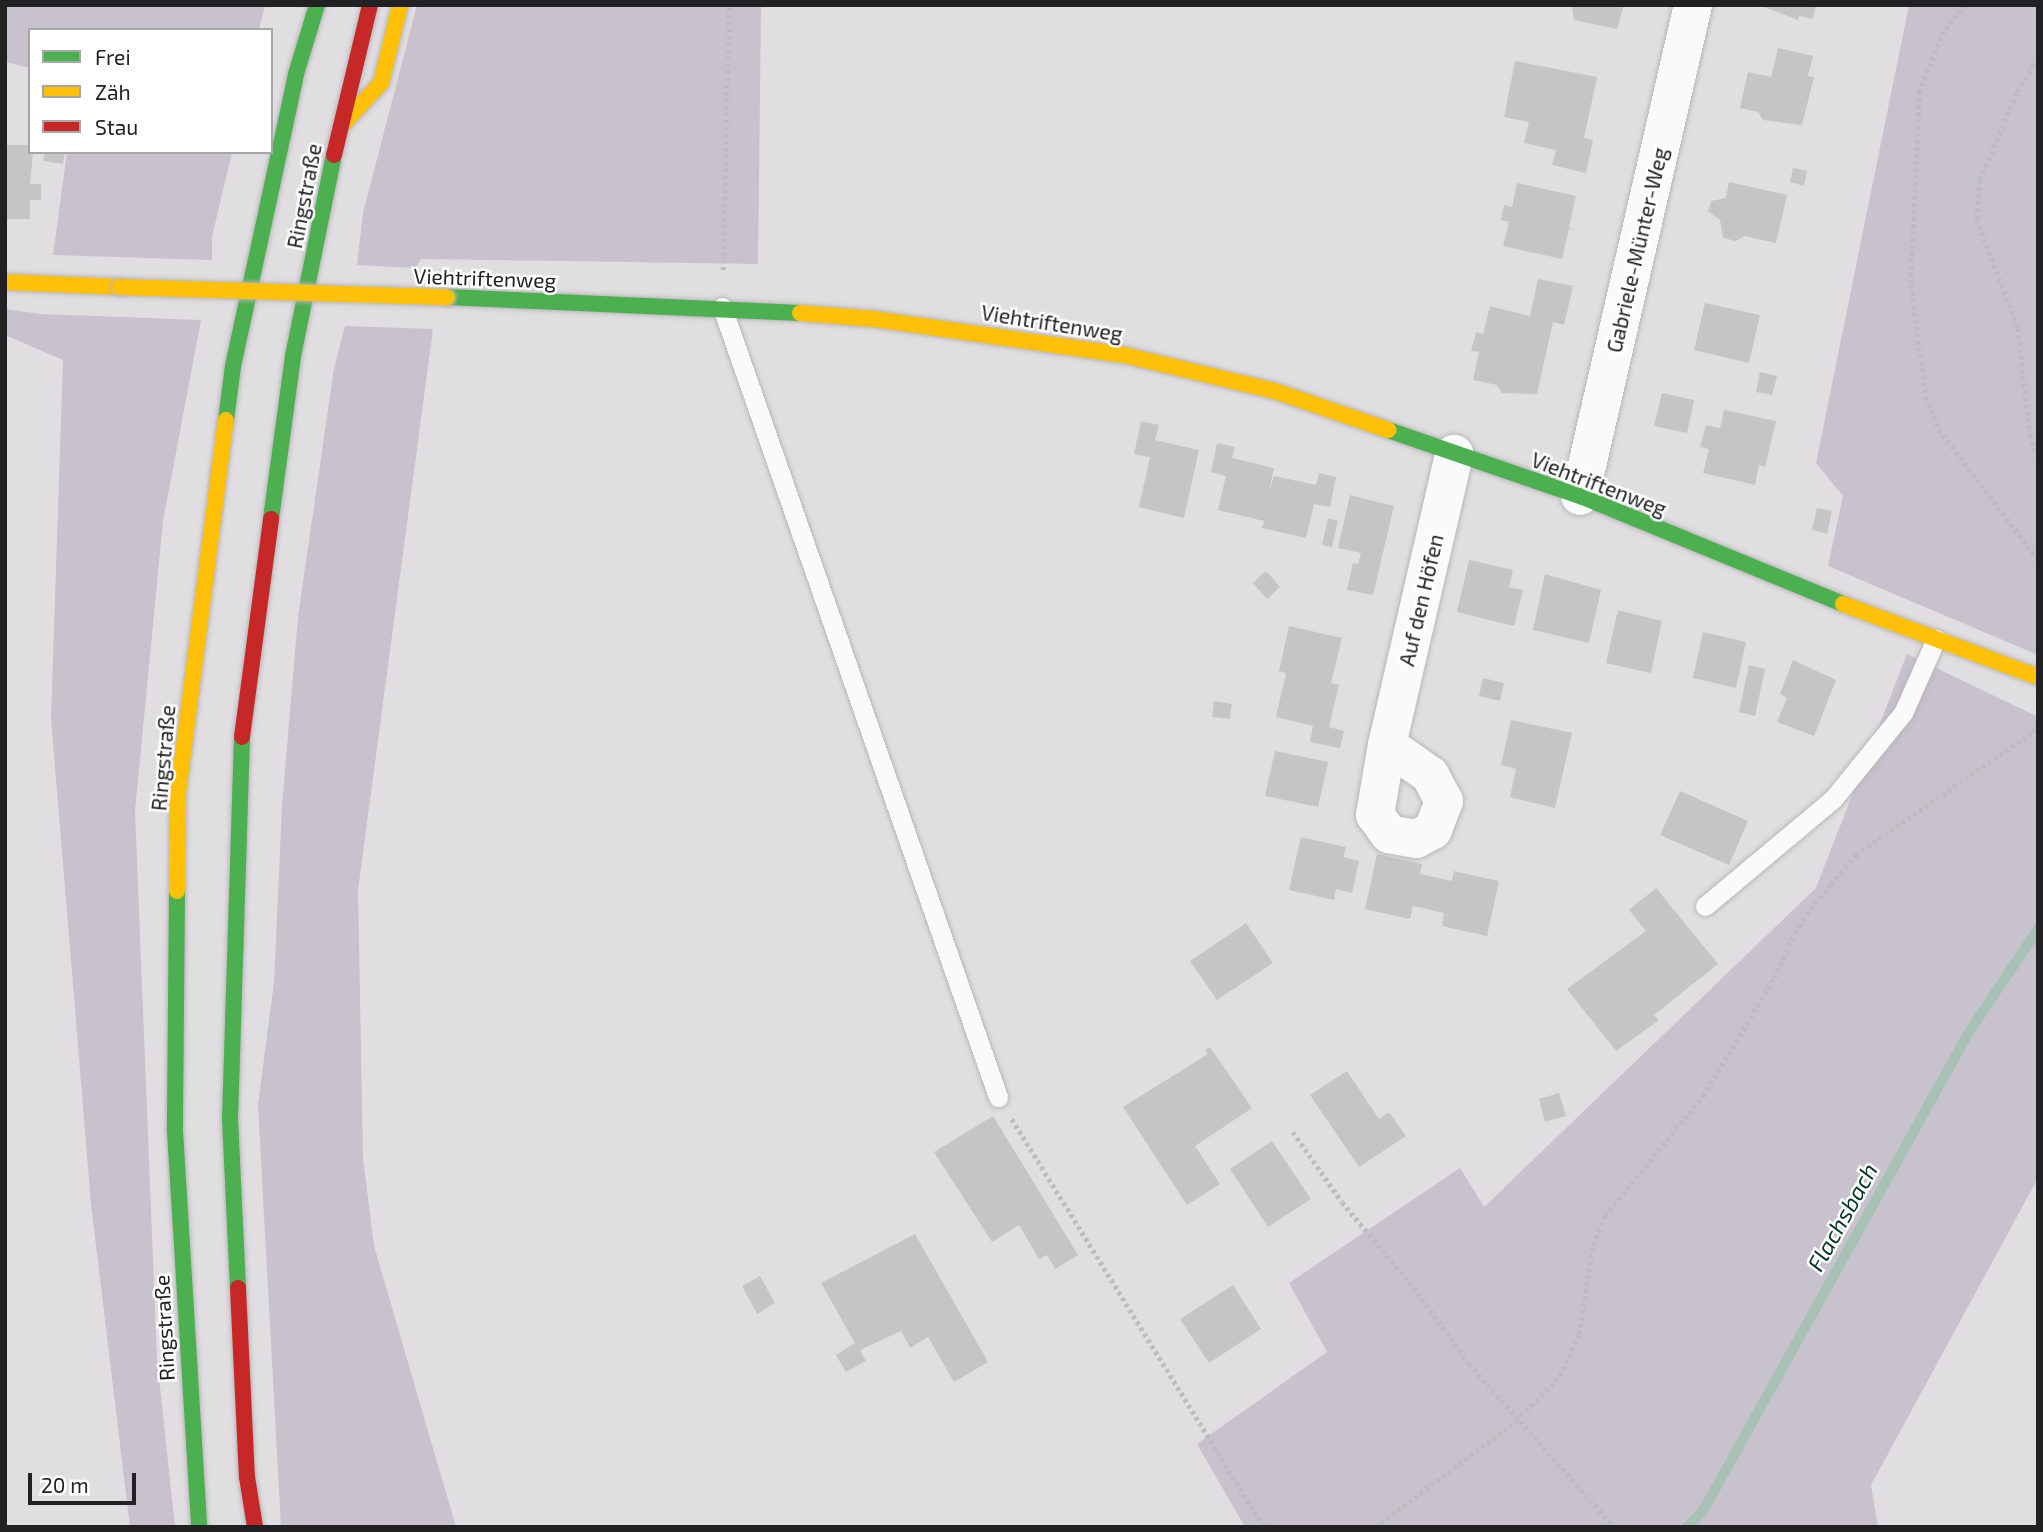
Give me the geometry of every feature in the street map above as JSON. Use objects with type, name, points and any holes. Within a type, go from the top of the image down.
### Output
[{"type":"main road","name":"Ringstraße","points":[[199,1527],[175,1131],[178,793],[233,366],[296,74],[317,5]]},
{"type":"main road","name":"Ringstraße","points":[[255,1527],[247,1477],[230,1119],[240,750],[293,356],[339,129],[370,5]]},
{"type":"main road","points":[[339,129],[381,83],[400,5]]},
{"type":"main road","points":[[296,19],[296,74]]},
{"type":"main road","name":"Viehtriftenweg","points":[[5,282],[722,307],[874,319],[1124,355],[1275,391],[1580,496],[1734,562],[2038,677]]},
{"type":"street","name":"Gabriele-Münter-Weg","points":[[1580,496],[1692,5]]},
{"type":"street","name":"Auf den Höfen","points":[[1387,745],[1454,454]]},
{"type":"lane","points":[[722,307],[998,1097]]},
{"type":"lane","points":[[1705,906],[1833,799],[1903,713],[1936,639]]},
{"type":"path","points":[[722,307],[729,5]]},
{"type":"path","points":[[1966,5],[1944,31],[1920,92],[1912,298],[1926,397],[1939,429],[2038,559]]},
{"type":"path","points":[[2038,59],[2017,93],[1980,180],[1978,219],[2018,328],[2030,435],[2038,458]]},
{"type":"path","points":[[1375,1527],[1516,1421],[1560,1376],[1579,1334],[1593,1245],[1605,1216],[1703,1096],[1774,978],[1798,926],[1856,855],[2032,732],[2038,722]]},
{"type":"path","points":[[998,1097],[1264,1527]]},
{"type":"path","points":[[1293,1132],[1342,1202],[1516,1421],[1614,1527]]},
{"type":"shaded area","points":[[5,5],[265,5],[259,28],[28,28],[28,68],[5,62]]},
{"type":"shaded area","points":[[417,5],[761,5],[758,264],[421,259],[416,268],[357,265],[363,213]]},
{"type":"shaded area","points":[[1909,5],[2038,5],[2038,655],[1828,566],[1843,496],[1816,463]]},
{"type":"shaded area","points":[[67,154],[232,154],[212,237],[212,260],[53,255]]},
{"type":"shaded area","points":[[5,309],[40,314],[201,320],[163,521],[135,811],[157,1359],[175,1527],[130,1527],[91,1204],[51,718],[63,360],[5,335]]},
{"type":"shaded area","points":[[345,326],[433,329],[358,890],[363,1158],[374,1246],[456,1527],[281,1527],[258,1105],[274,982],[282,806],[298,617],[334,368]]},
{"type":"shaded area","points":[[1907,654],[2038,717],[2038,1178],[1871,1485],[1878,1527],[1245,1527],[1197,1444],[1327,1352],[1289,1283],[1460,1168],[1484,1207],[1816,888]]},
{"type":"building","points":[[1572,5],[1624,5],[1617,29],[1574,20]]},
{"type":"building","points":[[1759,5],[1816,5],[1813,19],[1799,16],[1798,20]]},
{"type":"building","points":[[1778,48],[1813,56],[1808,76],[1814,77],[1802,125],[1763,120],[1758,112],[1740,108],[1748,72],[1771,77]]},
{"type":"building","points":[[1515,61],[1597,77],[1584,138],[1593,140],[1586,173],[1552,165],[1556,150],[1524,143],[1529,122],[1504,117]]},
{"type":"building","points":[[5,145],[28,145],[28,154],[33,154],[30,184],[41,184],[41,200],[30,200],[30,219],[5,219]]},
{"type":"building","points":[[45,154],[65,154],[63,164],[43,161]]},
{"type":"building","points":[[1793,168],[1807,171],[1804,186],[1790,182]]},
{"type":"building","points":[[1729,182],[1787,195],[1776,243],[1744,236],[1736,241],[1723,238],[1720,220],[1708,211],[1711,201],[1726,198]]},
{"type":"building","points":[[1517,183],[1576,196],[1569,227],[1574,230],[1569,229],[1562,259],[1503,246],[1509,222],[1501,220],[1504,205],[1512,207]]},
{"type":"building","points":[[1538,279],[1573,286],[1564,325],[1553,322],[1537,394],[1502,393],[1497,385],[1473,380],[1479,352],[1471,351],[1476,332],[1483,334],[1490,306],[1530,316]]},
{"type":"building","points":[[1705,303],[1760,315],[1749,363],[1694,350]]},
{"type":"building","points":[[1760,372],[1777,376],[1772,395],[1756,392]]},
{"type":"building","points":[[1662,393],[1694,400],[1687,433],[1654,426]]},
{"type":"building","points":[[1724,410],[1776,421],[1765,467],[1759,465],[1755,485],[1703,473],[1709,449],[1700,447],[1706,425],[1720,428]]},
{"type":"building","points":[[1141,421],[1159,425],[1155,440],[1199,450],[1184,518],[1139,507],[1150,457],[1134,454]]},
{"type":"building","points":[[1217,443],[1235,447],[1232,458],[1274,468],[1269,492],[1274,476],[1316,485],[1319,473],[1336,477],[1330,507],[1314,504],[1306,538],[1262,528],[1264,521],[1218,510],[1226,476],[1211,472]]},
{"type":"building","points":[[1350,495],[1394,506],[1373,595],[1347,590],[1353,563],[1358,564],[1361,553],[1338,548]]},
{"type":"building","points":[[1817,508],[1832,511],[1827,534],[1812,530]]},
{"type":"building","points":[[1328,518],[1338,521],[1332,547],[1322,545]]},
{"type":"building","points":[[1469,560],[1513,570],[1509,587],[1523,590],[1514,626],[1457,612]]},
{"type":"building","points":[[1266,571],[1280,587],[1267,599],[1253,583]]},
{"type":"building","points":[[1545,574],[1601,590],[1589,643],[1533,630]]},
{"type":"building","points":[[1618,610],[1662,621],[1651,673],[1606,663]]},
{"type":"building","points":[[1289,626],[1342,638],[1331,683],[1339,685],[1329,727],[1344,731],[1340,748],[1310,742],[1313,726],[1276,717],[1286,673],[1279,671]]},
{"type":"building","points":[[1703,632],[1746,642],[1736,688],[1693,678]]},
{"type":"building","points":[[1793,660],[1836,680],[1814,736],[1777,722],[1787,698],[1780,694]]},
{"type":"building","points":[[1749,665],[1765,669],[1755,716],[1739,712]]},
{"type":"building","points":[[1483,678],[1504,683],[1500,701],[1479,696]]},
{"type":"building","points":[[1214,701],[1232,704],[1230,719],[1212,717]]},
{"type":"building","points":[[1511,720],[1572,733],[1555,808],[1510,797],[1516,769],[1501,765]]},
{"type":"building","points":[[1275,751],[1328,762],[1318,807],[1265,796]]},
{"type":"building","points":[[1680,791],[1748,821],[1729,865],[1660,835]]},
{"type":"building","points":[[1301,837],[1346,847],[1343,857],[1359,861],[1352,893],[1336,889],[1334,900],[1289,890]]},
{"type":"building","points":[[1377,854],[1422,864],[1420,874],[1452,881],[1454,871],[1499,881],[1487,936],[1442,926],[1444,913],[1413,906],[1410,919],[1365,909]]},
{"type":"building","points":[[1656,888],[1718,964],[1654,1015],[1659,1020],[1616,1051],[1567,989],[1646,931],[1629,910]]},
{"type":"building","points":[[1246,923],[1273,963],[1217,1000],[1190,961]]},
{"type":"building","points":[[1210,1047],[1252,1108],[1195,1146],[1220,1184],[1187,1205],[1123,1107],[1208,1054],[1205,1050]]},
{"type":"building","points":[[1347,1071],[1379,1119],[1389,1112],[1406,1136],[1359,1167],[1310,1095]]},
{"type":"building","points":[[1559,1093],[1566,1116],[1545,1122],[1539,1099]]},
{"type":"building","points":[[993,1116],[1078,1255],[1055,1269],[1047,1255],[1039,1259],[1019,1225],[992,1242],[934,1152]]},
{"type":"building","points":[[1272,1141],[1311,1199],[1268,1227],[1230,1169]]},
{"type":"building","points":[[915,1234],[988,1362],[954,1382],[928,1337],[910,1348],[901,1331],[860,1350],[866,1361],[846,1372],[836,1355],[855,1343],[821,1283]]},
{"type":"building","points":[[760,1276],[775,1303],[757,1314],[742,1286]]},
{"type":"building","points":[[1233,1285],[1261,1329],[1209,1363],[1180,1319]]},
{"type":"waterway","name":"Flachsbach","points":[[1687,1527],[1703,1511],[1969,1032],[2038,929]]},
{"type":"traffic: fast","points":[[226,420],[233,366],[296,74],[317,5]]},
{"type":"traffic: fast","points":[[271,519],[293,356],[334,155]]},
{"type":"traffic: fast","points":[[447,297],[800,313]]},
{"type":"traffic: fast","points":[[1388,430],[1580,496],[1843,604]]},
{"type":"traffic: fast","points":[[238,1288],[230,1119],[242,737]]},
{"type":"traffic: fast","points":[[177,891],[175,1131],[199,1527]]},
{"type":"traffic: slow","points":[[343,124],[381,83],[400,5]]},
{"type":"traffic: slow","points":[[5,282],[120,287]]},
{"type":"traffic: slow","points":[[120,287],[447,297]]},
{"type":"traffic: slow","points":[[800,313],[874,319],[1124,355],[1275,391],[1388,430]]},
{"type":"traffic: slow","points":[[177,891],[178,793],[226,420]]},
{"type":"traffic: slow","points":[[1843,604],[2038,677]]},
{"type":"traffic: jam","points":[[334,155],[370,5]]},
{"type":"traffic: jam","points":[[242,737],[271,519]]},
{"type":"traffic: jam","points":[[238,1288],[247,1477],[255,1527]]}]
